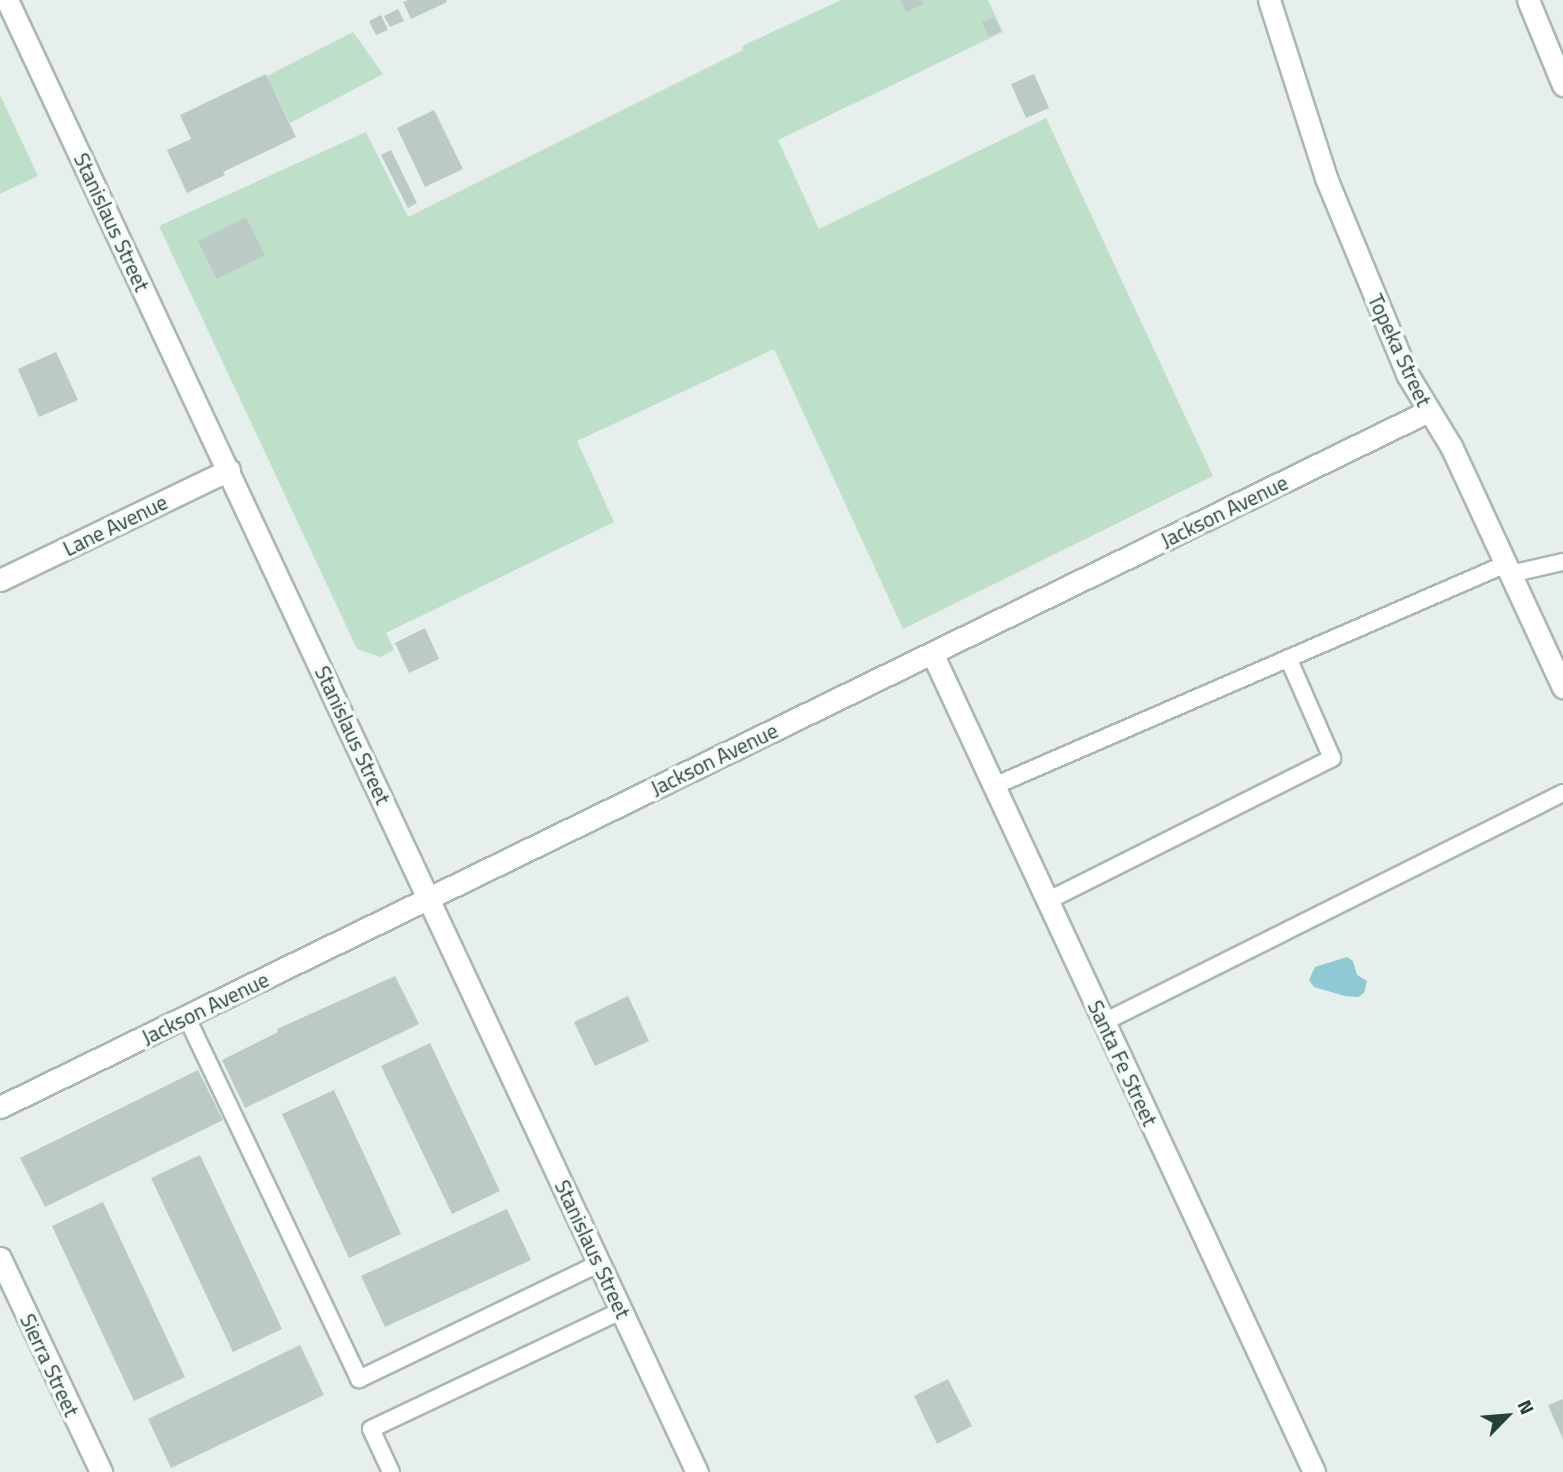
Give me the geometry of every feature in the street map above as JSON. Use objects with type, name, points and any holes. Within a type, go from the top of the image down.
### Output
[{"type":"street","name":"Stanislaus Street","points":[[7,0],[696,1472]]},
{"type":"street","name":"Topeka Street","points":[[1269,0],[1326,178],[1407,374],[1451,446],[1563,687]]},
{"type":"street","points":[[1528,0],[1563,85]]},
{"type":"street","name":"Jackson Avenue","points":[[0,1107],[1428,411]]},
{"type":"street","name":"Lane Avenue","points":[[0,580],[229,470]]},
{"type":"street","name":"Santa Fe Street","points":[[932,653],[1314,1472]]},
{"type":"street","name":"Sierra Street","points":[[0,1258],[101,1472]]},
{"type":"lane","points":[[994,786],[1288,658],[1508,569],[1563,562]]},
{"type":"lane","points":[[1047,901],[1332,758],[1288,658]]},
{"type":"lane","points":[[1104,1023],[1563,793]]},
{"type":"lane","points":[[187,1018],[359,1379],[600,1263]]},
{"type":"lane","points":[[391,1472],[371,1430],[621,1311]]},
{"type":"green space","points":[[841,0],[988,0],[1003,32],[778,140],[819,229],[1046,118],[1213,476],[903,629],[774,349],[577,441],[614,522],[386,633],[394,650],[380,657],[357,649],[159,226],[366,132],[408,217],[743,50],[742,46]]},
{"type":"green space","points":[[353,32],[383,74],[290,123],[267,76]]},
{"type":"green space","points":[[0,95],[38,176],[0,194]]},
{"type":"water","points":[[1347,957],[1353,961],[1357,975],[1367,981],[1364,993],[1358,997],[1345,996],[1314,987],[1309,980],[1315,967]]},
{"type":"building","points":[[900,0],[922,0],[924,4],[906,12]]},
{"type":"building","points":[[403,2],[447,2],[411,19]]},
{"type":"building","points":[[398,9],[404,21],[390,27],[384,16]]},
{"type":"building","points":[[381,15],[388,30],[376,35],[369,21]]},
{"type":"building","points":[[994,17],[1001,31],[989,37],[982,22]]},
{"type":"building","points":[[266,74],[296,137],[223,172],[225,175],[187,193],[167,150],[191,139],[180,115]]},
{"type":"building","points":[[1034,74],[1049,108],[1026,118],[1011,84]]},
{"type":"building","points":[[434,110],[463,169],[425,187],[397,128]]},
{"type":"building","points":[[391,150],[417,203],[408,208],[381,155]]},
{"type":"building","points":[[246,217],[265,255],[217,279],[198,241]]},
{"type":"building","points":[[56,352],[78,400],[39,417],[18,369]]},
{"type":"building","points":[[425,628],[439,659],[409,673],[395,643]]},
{"type":"building","points":[[395,976],[419,1024],[245,1108],[222,1060],[278,1032],[277,1029]]},
{"type":"building","points":[[628,996],[649,1041],[595,1066],[574,1022]]},
{"type":"building","points":[[430,1043],[500,1191],[452,1214],[381,1066]]},
{"type":"building","points":[[198,1070],[223,1120],[45,1207],[20,1158]]},
{"type":"building","points":[[334,1090],[401,1234],[349,1258],[282,1114]]},
{"type":"building","points":[[200,1155],[282,1329],[233,1352],[151,1178]]},
{"type":"building","points":[[103,1202],[185,1377],[134,1401],[52,1226]]},
{"type":"building","points":[[507,1209],[531,1260],[385,1327],[361,1276]]},
{"type":"building","points":[[300,1345],[324,1395],[171,1468],[148,1419]]},
{"type":"building","points":[[948,1379],[972,1426],[937,1444],[914,1396]]},
{"type":"building","points":[[1563,1399],[1563,1439],[1548,1405]]}]
